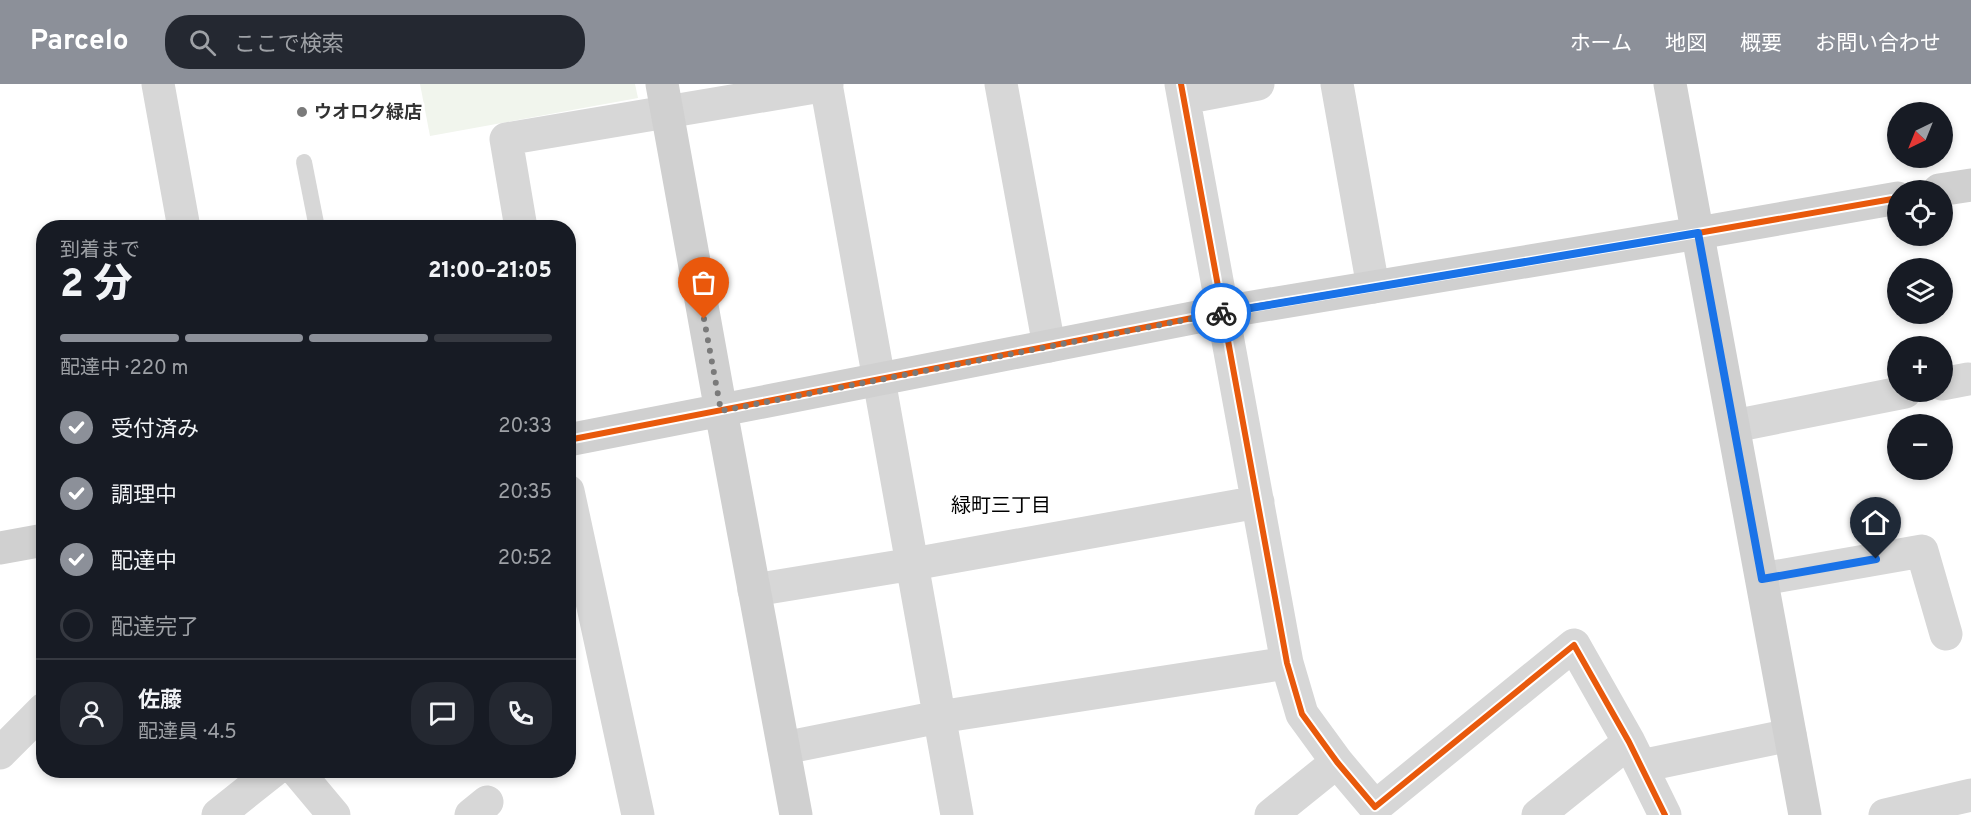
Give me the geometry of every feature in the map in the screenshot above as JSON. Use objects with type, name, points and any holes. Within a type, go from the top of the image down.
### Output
[{"type":"street","points":[[158,84],[183,220]]},
{"type":"street","points":[[1001,84],[1048,346]]},
{"type":"street","points":[[1258,84],[1183,91],[1287,663],[1302,714],[1337,762],[1375,807],[1574,645],[1635,754],[1665,815]]},
{"type":"street","points":[[1337,84],[1373,288]]},
{"type":"street","points":[[1670,84],[1805,815]]},
{"type":"street","points":[[520,220],[506,139],[665,98],[826,85],[957,815]]},
{"type":"street","points":[[665,98],[796,815]]},
{"type":"street","points":[[1953,188],[1971,185]]},
{"type":"street","points":[[576,438],[1223,312],[1887,200]]},
{"type":"street","points":[[1734,426],[1887,396]]},
{"type":"street","points":[[754,590],[1258,502]]},
{"type":"street","points":[[576,528],[638,815]]},
{"type":"street","points":[[0,548],[36,541]]},
{"type":"street","points":[[1762,579],[1922,551],[1946,634]]},
{"type":"street","points":[[784,748],[939,717],[1287,663]]},
{"type":"street","points":[[0,753],[36,717]]},
{"type":"street","points":[[1538,815],[1635,754],[1790,735]]},
{"type":"street","points":[[1271,815],[1337,762]]},
{"type":"street","points":[[218,815],[264,778]]},
{"type":"street","points":[[303,778],[334,815]]},
{"type":"street","points":[[1885,815],[1971,795]]},
{"type":"lane","points":[[304,162],[315,220]]},
{"type":"shaded area","points":[[420,84],[635,84],[638,98],[430,136]]},
{"type":"cycle path","points":[[1181,84],[1287,663],[1302,714],[1337,762],[1375,807],[1574,645],[1629,742],[1665,815]]},
{"type":"cycle path","points":[[576,438],[1223,312],[1887,200]]},
{"type":"way so far","points":[[704,319],[721,411],[1221,313]]},
{"type":"place","name":"ウオロク緑店","points":[[302,112]]},
{"type":"district","name":"緑町三丁目","points":[[1001,505]]},
{"type":"route","points":[[1221,313],[1698,233],[1762,579],[1876,559]]}]
